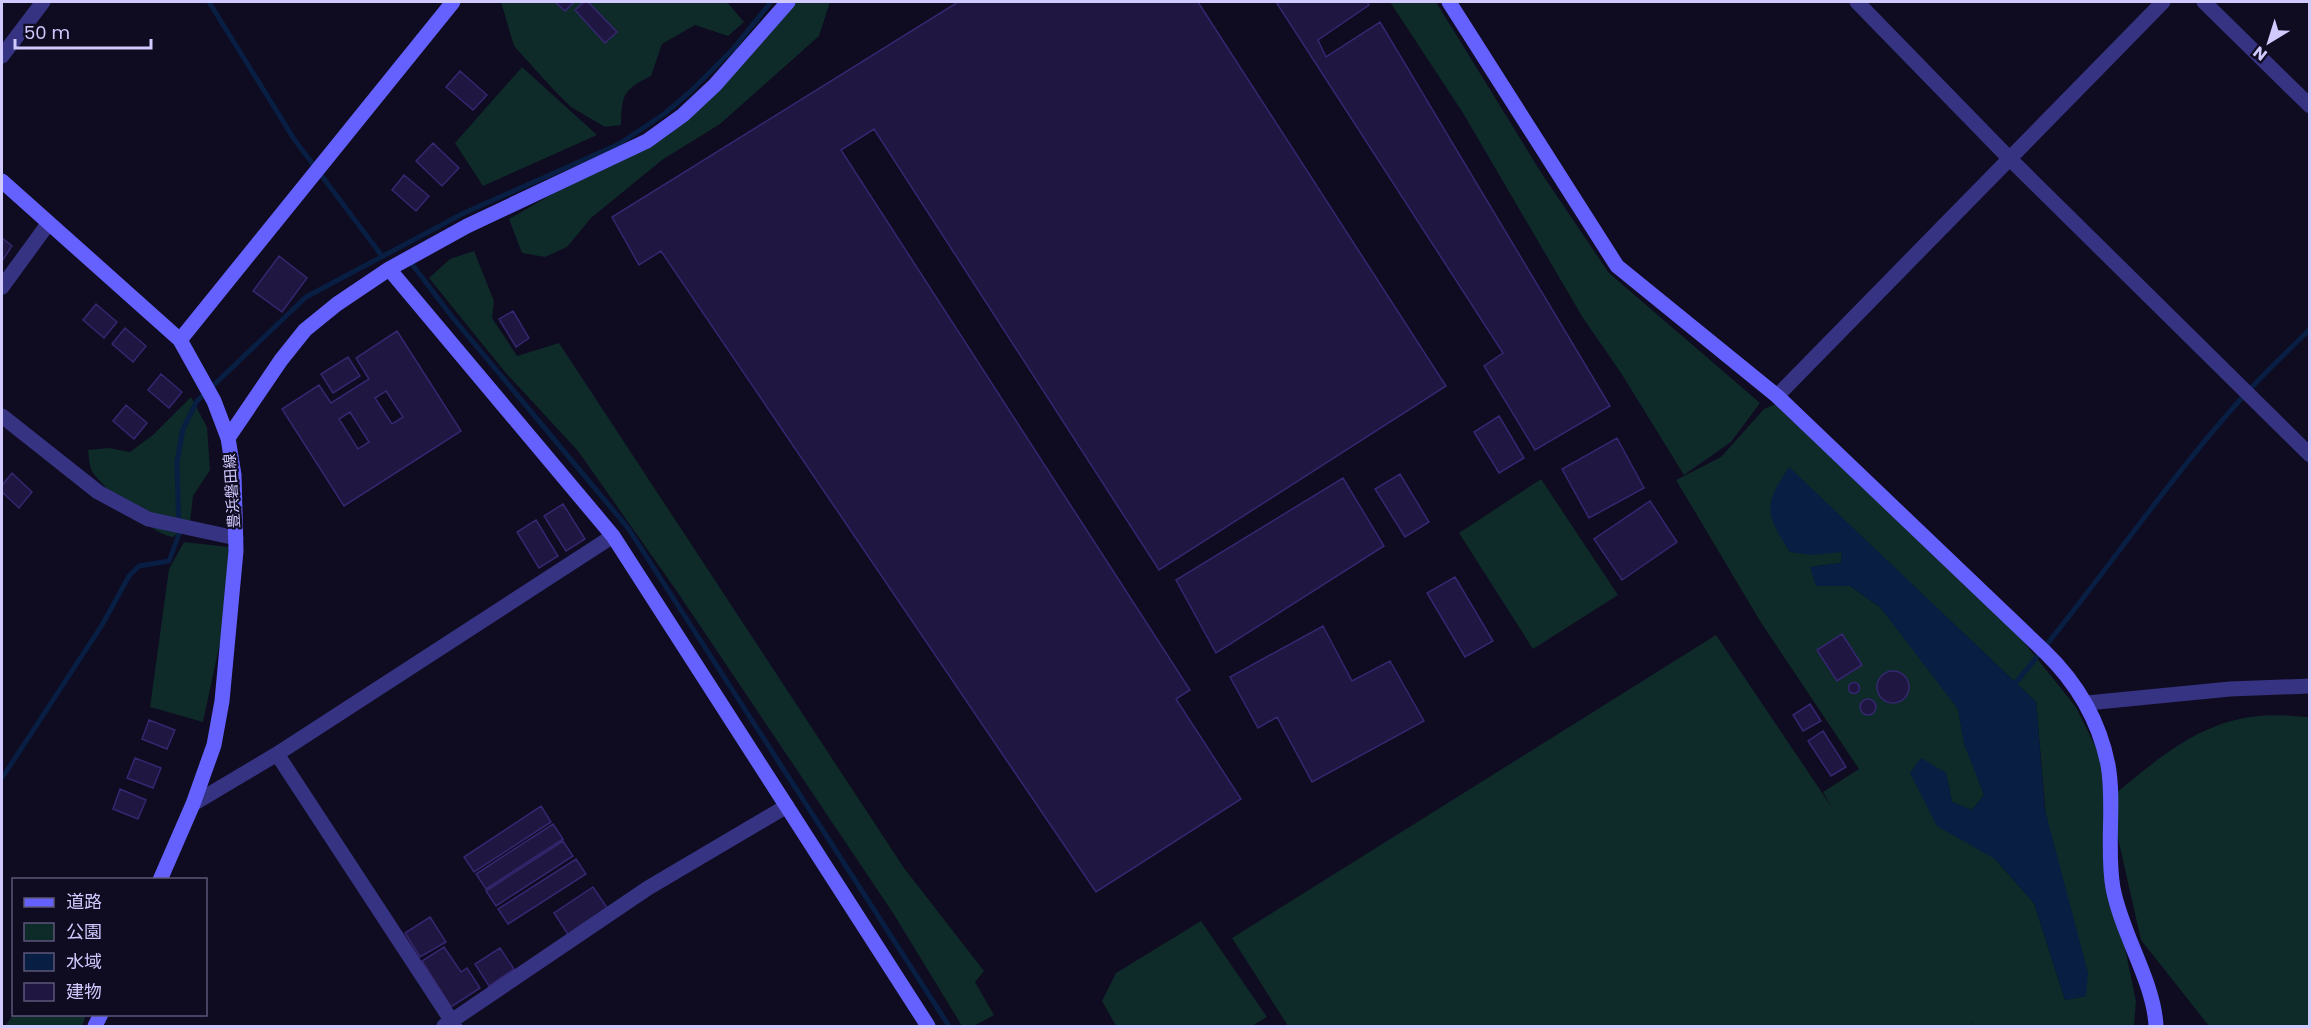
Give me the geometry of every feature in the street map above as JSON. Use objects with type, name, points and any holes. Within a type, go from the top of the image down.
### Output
[{"type":"street","points":[[2,56],[43,2]]},
{"type":"street","points":[[180,340],[453,2]]},
{"type":"street","points":[[228,438],[281,360],[305,330],[337,304],[389,269],[467,226],[647,141],[683,115],[715,85],[788,2]]},
{"type":"street","points":[[1449,2],[1617,266],[1777,396],[2058,664],[2087,704],[2108,766],[2113,886],[2124,931],[2155,1006],[2156,1026]]},
{"type":"street","points":[[1857,2],[2008,157],[2310,455]]},
{"type":"street","points":[[1777,396],[2008,157],[2163,2]]},
{"type":"street","points":[[2204,2],[2310,106]]},
{"type":"street","name":"豊浜磐田線","points":[[2,182],[180,340],[214,401],[228,438],[234,475],[236,538],[232,610],[222,701],[214,745],[193,804],[160,878]]},
{"type":"street","points":[[2,287],[48,224]]},
{"type":"street","points":[[389,269],[613,536],[928,1026]]},
{"type":"street","points":[[2,416],[98,492],[148,519],[236,538]]},
{"type":"street","points":[[193,804],[277,754],[613,536]]},
{"type":"street","points":[[2087,704],[2230,689],[2310,686]]},
{"type":"street","points":[[277,754],[450,1025],[648,888],[787,806]]},
{"type":"green space","points":[[501,2],[727,2],[744,22],[728,36],[695,25],[662,44],[651,76],[629,89],[626,94],[622,106],[621,125],[605,127],[571,107],[514,46]]},
{"type":"green space","points":[[788,2],[830,2],[819,36],[720,124],[662,160],[591,218],[567,247],[545,257],[522,253],[509,219],[655,135]]},
{"type":"green space","points":[[1390,2],[1436,2],[1542,174],[1609,273],[1760,403],[1731,442],[1684,475],[1621,373],[1583,318],[1463,113]]},
{"type":"green space","points":[[522,67],[597,135],[483,186],[455,143]]},
{"type":"green space","points":[[474,251],[494,301],[492,318],[517,356],[559,343],[904,868],[984,971],[975,982],[994,1015],[974,1026],[962,1026],[893,913],[676,590],[578,451],[505,372],[429,278],[450,259]]},
{"type":"green space","points":[[191,397],[207,427],[210,470],[193,496],[190,523],[173,537],[153,528],[109,491],[92,471],[88,450],[109,448],[130,452],[153,435]]},
{"type":"green space","points":[[1776,404],[2019,636],[2076,707],[2108,772],[2109,799],[2160,758],[2215,726],[2258,716],[2309,717],[2309,1026],[2209,1026],[2141,940],[2110,803],[2111,881],[2136,1001],[2134,1026],[1974,1026],[1970,1021],[1973,1026],[1288,1026],[1232,938],[1716,635],[1833,809],[1823,792],[1859,769],[1760,621],[1676,480],[1721,457],[1764,409]],"holes":[[[1789,468],[2036,702],[2047,829],[2086,996],[2065,1000],[2034,903],[1995,859],[1910,773],[1946,773],[1952,802],[1972,810],[1984,795],[1963,737],[1958,709],[1880,607],[1850,586],[1810,567],[1841,563],[1842,552]]]},
{"type":"green space","points":[[1541,479],[1618,595],[1533,649],[1459,533]]},
{"type":"green space","points":[[184,542],[229,547],[223,628],[203,722],[150,707],[169,569]]},
{"type":"green space","points":[[1201,921],[1267,1017],[1252,1026],[1116,1026],[1102,1001],[1116,973]]},
{"type":"green space","points":[[12,1016],[86,1016],[82,1026],[5,1026]]},
{"type":"water","points":[[1789,467],[2036,702],[2045,810],[2088,973],[2086,996],[2065,1000],[2034,903],[1995,859],[1937,826],[1910,773],[1921,758],[1946,773],[1952,802],[1972,810],[1984,795],[1964,744],[1958,709],[1880,607],[1850,586],[1816,586],[1810,567],[1841,563],[1842,552],[1812,555],[1790,552],[1776,528],[1770,510],[1775,491]]},
{"type":"building","points":[[555,2],[574,2],[565,11]]},
{"type":"building","points":[[584,2],[588,2],[617,32],[605,43],[575,10]]},
{"type":"building","points":[[958,2],[1198,2],[1446,386],[1159,570],[874,129],[841,150],[1190,690],[1176,699],[1241,799],[1096,892],[661,251],[639,265],[612,217]]},
{"type":"building","points":[[1276,2],[1367,2],[1369,5],[1318,40],[1326,57],[1380,22],[1610,406],[1535,450],[1484,366],[1503,353]]},
{"type":"building","points":[[460,71],[487,95],[473,110],[446,87]]},
{"type":"building","points":[[433,143],[459,168],[442,186],[416,161]]},
{"type":"building","points":[[404,175],[429,196],[416,211],[392,190]]},
{"type":"building","points":[[2,238],[12,246],[2,261]]},
{"type":"building","points":[[279,256],[307,278],[282,312],[253,291]]},
{"type":"building","points":[[96,304],[117,322],[104,338],[83,320]]},
{"type":"building","points":[[513,311],[529,338],[516,347],[499,319]]},
{"type":"building","points":[[125,328],[146,346],[133,362],[112,344]]},
{"type":"building","points":[[397,331],[461,431],[344,506],[282,409],[319,385],[331,403],[369,379],[356,358]],"holes":[[[386,391],[403,417],[392,424],[375,398]],[[350,412],[369,442],[358,449],[339,419]]]},
{"type":"building","points":[[348,357],[360,376],[333,393],[321,374]]},
{"type":"building","points":[[161,374],[182,392],[169,408],[148,390]]},
{"type":"building","points":[[126,405],[147,423],[134,439],[113,421]]},
{"type":"building","points":[[1499,416],[1524,458],[1499,473],[1474,432]]},
{"type":"building","points":[[1617,438],[1644,488],[1589,518],[1562,469]]},
{"type":"building","points":[[12,473],[32,492],[19,508],[2,492],[2,485]]},
{"type":"building","points":[[1400,474],[1429,522],[1405,537],[1375,489]]},
{"type":"building","points":[[1343,478],[1384,546],[1216,653],[1176,580]]},
{"type":"building","points":[[1650,501],[1677,542],[1622,580],[1594,539]]},
{"type":"building","points":[[563,504],[585,539],[566,551],[544,516]]},
{"type":"building","points":[[536,520],[558,556],[539,568],[517,532]]},
{"type":"building","points":[[1455,577],[1493,641],[1465,657],[1427,593]]},
{"type":"building","points":[[1323,626],[1352,681],[1390,661],[1424,721],[1312,782],[1277,717],[1258,728],[1230,677]]},
{"type":"building","points":[[1842,634],[1862,665],[1837,681],[1817,650]]},
{"type":"building","points":[[1893,671],[1904,676],[1909,687],[1904,698],[1893,703],[1882,698],[1877,687],[1882,676]]},
{"type":"building","points":[[1854,683],[1858,684],[1858,692],[1854,693],[1850,692],[1849,688],[1850,684]]},
{"type":"building","points":[[1868,699],[1876,707],[1868,715],[1860,707]]},
{"type":"building","points":[[1810,704],[1821,721],[1803,731],[1793,715]]},
{"type":"building","points":[[149,720],[175,730],[167,749],[142,739]]},
{"type":"building","points":[[1823,731],[1846,767],[1831,776],[1808,741]]},
{"type":"building","points":[[135,758],[161,768],[153,788],[127,778]]},
{"type":"building","points":[[120,789],[146,800],[138,819],[113,809]]},
{"type":"building","points":[[541,806],[551,822],[474,872],[464,857]]},
{"type":"building","points":[[553,824],[563,839],[486,889],[476,874]]},
{"type":"building","points":[[563,841],[573,856],[496,906],[486,891]]},
{"type":"building","points":[[576,859],[586,874],[508,924],[498,909]]},
{"type":"building","points":[[593,887],[608,909],[569,936],[554,913]]},
{"type":"building","points":[[430,917],[446,942],[420,957],[405,933]]},
{"type":"building","points":[[444,947],[461,972],[467,968],[480,988],[451,1007],[422,961]]},
{"type":"building","points":[[500,948],[514,969],[489,986],[475,964]]},
{"type":"waterway","points":[[209,2],[294,139],[382,256]]},
{"type":"waterway","points":[[2,778],[102,625],[129,576],[139,566],[169,561],[179,534],[177,462],[183,429],[197,401],[306,297],[464,213],[619,144],[664,114],[690,92],[733,49],[771,2]]},
{"type":"waterway","points":[[408,259],[453,318],[628,528],[949,1026]]},
{"type":"waterway","points":[[2012,687],[2209,436],[2239,401],[2310,329]]}]
